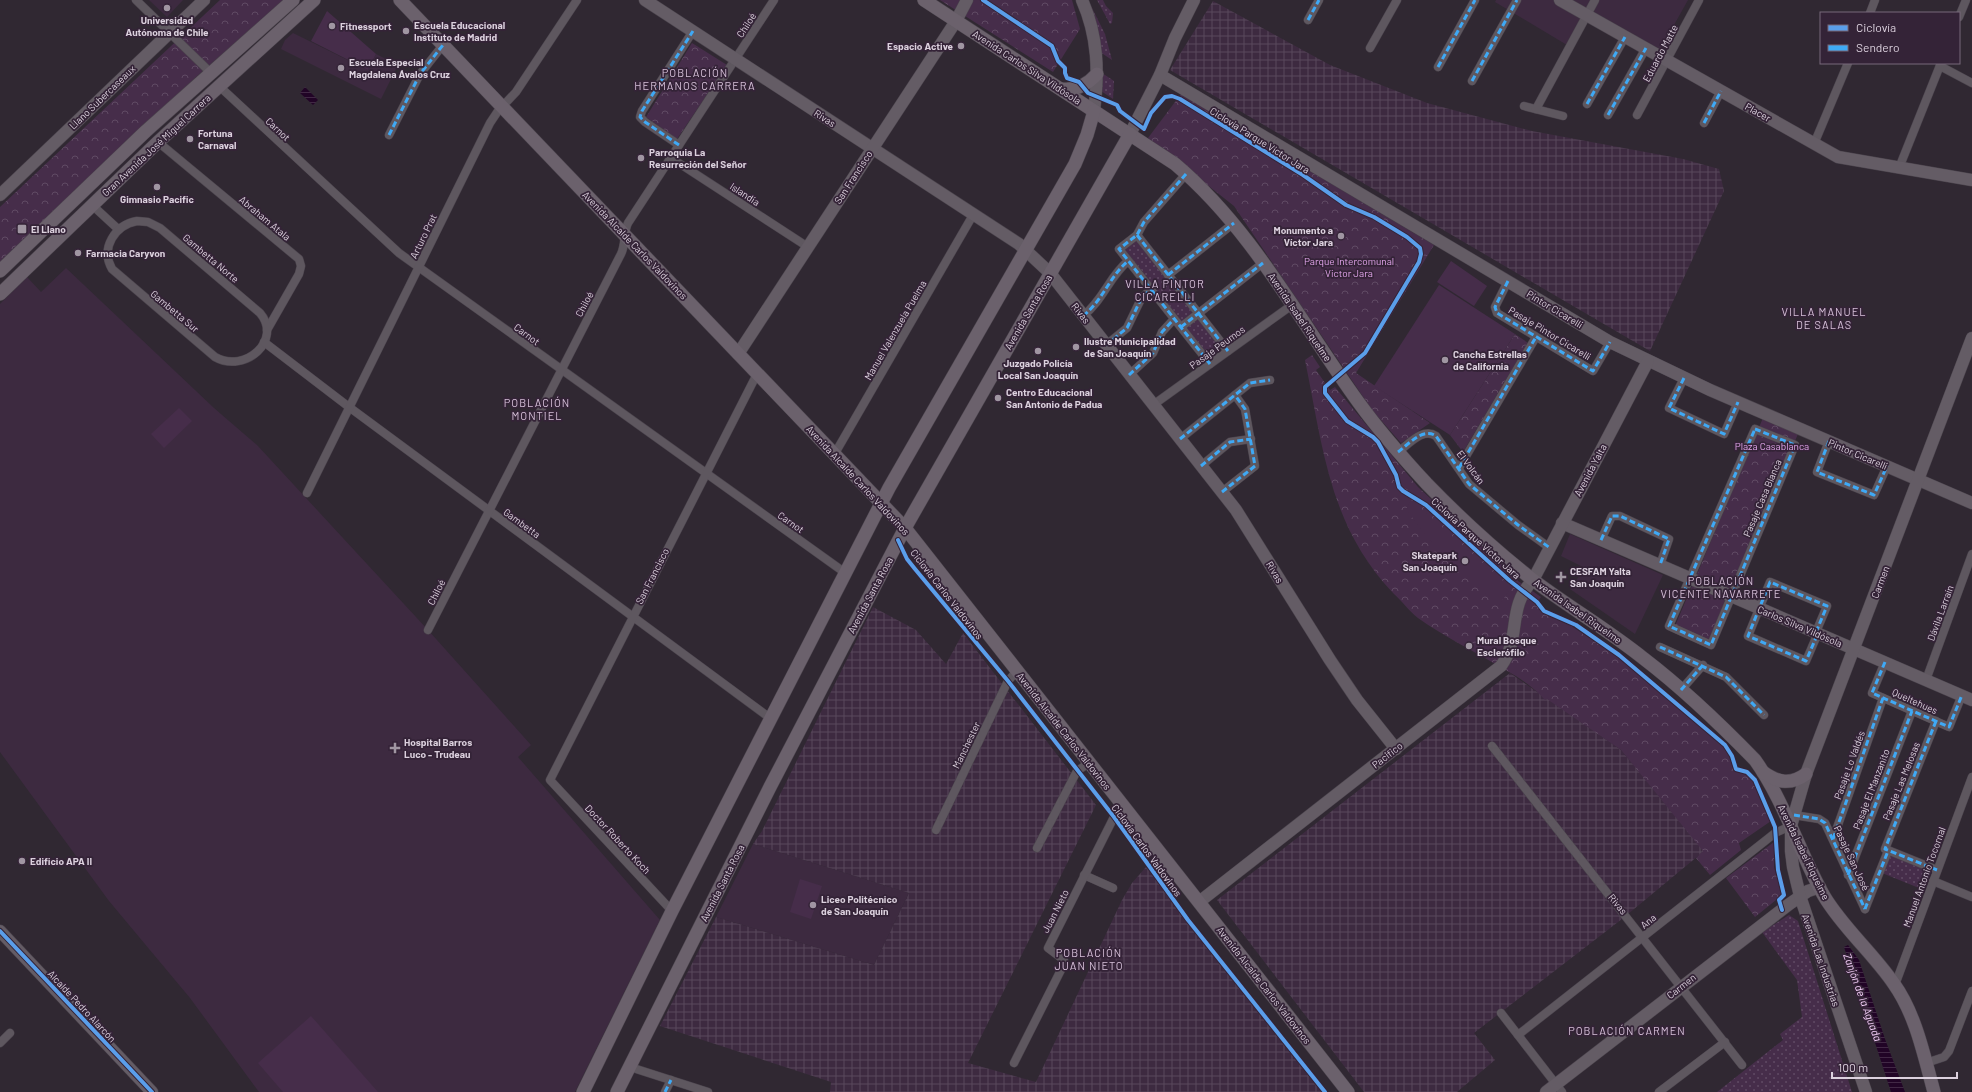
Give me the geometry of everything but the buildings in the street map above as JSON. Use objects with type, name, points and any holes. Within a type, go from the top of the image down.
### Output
[{"type":"main road","name":"Gran Avenida José Miguel Carrera","points":[[0,271],[146,130],[210,72],[294,0]]},
{"type":"main road","name":"Gran Avenida José Miguel Carrera","points":[[0,294],[158,142],[314,0]]},
{"type":"main road","name":"Avenida Alcalde Carlos Valdovinos","points":[[400,0],[905,528],[1348,1092]]},
{"type":"main road","name":"Avenida Carlos Silva Vildósola","points":[[924,0],[1130,134]]},
{"type":"main road","points":[[1061,89],[1070,90],[1082,86],[1097,74]]},
{"type":"main road","points":[[583,1092],[672,911],[844,572],[881,504],[1075,164],[1087,135],[1094,111]]},
{"type":"main road","points":[[1087,135],[1100,126],[1110,123],[1116,125]]},
{"type":"main road","name":"Avenida Isabel Riquelme","points":[[1130,134],[1186,174],[1212,198],[1234,222],[1360,404],[1398,452],[1439,496],[1470,526],[1533,580],[1642,656],[1745,750],[1763,772],[1793,820],[1820,887],[1831,906],[1895,985],[1910,1012],[1934,1092]]},
{"type":"main road","name":"Avenida Santa Rosa","points":[[618,1092],[770,787],[905,528],[1130,134]]},
{"type":"main road","points":[[1763,772],[1773,778],[1787,782],[1796,780],[1806,774]]},
{"type":"street","points":[[136,0],[210,72]]},
{"type":"street","name":"Llano Subercaseaux","points":[[0,195],[204,0]]},
{"type":"street","name":"Arturo Prat","points":[[307,493],[487,129],[502,107],[516,92],[577,0]]},
{"type":"street","name":"Rivas","points":[[646,0],[1026,250],[1050,273],[1236,510],[1333,665],[1396,749]]},
{"type":"street","name":"Chiloé","points":[[428,630],[621,254],[625,245],[625,235],[628,223],[774,0]]},
{"type":"street","name":"San Francisco","points":[[738,354],[956,21],[967,0]]},
{"type":"street","points":[[1082,0],[1094,36],[1097,74],[1094,111]]},
{"type":"street","name":"Avenida Santa Rosa","points":[[1130,134],[1160,75],[1175,38],[1194,0]]},
{"type":"street","points":[[1308,20],[1319,0]]},
{"type":"street","points":[[1370,48],[1397,0]]},
{"type":"street","points":[[1438,67],[1475,0]]},
{"type":"street","points":[[1472,81],[1517,0]]},
{"type":"street","name":"Placer","points":[[1560,0],[1838,157],[1972,180]]},
{"type":"street","points":[[1536,109],[1595,0]]},
{"type":"street","name":"Eduardo Matte","points":[[1637,115],[1699,0]]},
{"type":"street","points":[[1870,12],[1875,0]]},
{"type":"street","points":[[1960,15],[1966,0]]},
{"type":"street","points":[[679,145],[640,117],[642,111],[693,31]]},
{"type":"street","points":[[1587,104],[1626,37]]},
{"type":"street","points":[[389,135],[420,74],[444,45]]},
{"type":"street","points":[[1608,115],[1646,48]]},
{"type":"street","points":[[1814,144],[1848,64]]},
{"type":"street","points":[[1899,168],[1940,65],[1972,82]]},
{"type":"street","name":"Pintor Cicarelli","points":[[1160,75],[1610,342],[1738,402],[1972,502]]},
{"type":"street","name":"Carnot","points":[[218,86],[387,243],[561,370],[844,572]]},
{"type":"street","points":[[1704,123],[1722,91]]},
{"type":"street","points":[[1524,106],[1563,116]]},
{"type":"street","name":"Abraham Atala","points":[[158,142],[299,259],[301,266],[299,274],[267,330]]},
{"type":"street","name":"Islandia","points":[[671,158],[808,247]]},
{"type":"street","points":[[1186,174],[1144,222],[1137,235],[1119,249],[1210,364]]},
{"type":"street","points":[[92,205],[118,230]]},
{"type":"street","name":"Manuel Valenzuela Puelma","points":[[834,455],[973,215]]},
{"type":"street","name":"Gambetta Norte","points":[[118,230],[126,224],[137,221],[148,222],[160,228],[257,310],[264,319],[267,330]]},
{"type":"street","points":[[1168,274],[1234,222]]},
{"type":"street","name":"Gambetta Sur","points":[[118,230],[110,241],[107,252],[112,269],[213,355],[226,362],[241,362],[254,355],[264,342]]},
{"type":"street","points":[[1137,235],[1228,351]]},
{"type":"street","points":[[1083,316],[1100,301],[1118,269],[1128,261]]},
{"type":"street","points":[[1181,327],[1263,263]]},
{"type":"street","name":"Pasaje Pintor Cicarelli","points":[[1508,281],[1494,307],[1496,313],[1536,337],[1593,371],[1610,342]]},
{"type":"street","points":[[1106,345],[1127,328],[1141,299],[1151,289]]},
{"type":"street","name":"Pasaje Peumos","points":[[1154,405],[1292,305]]},
{"type":"street","points":[[1129,375],[1153,353],[1162,332],[1174,319]]},
{"type":"street","points":[[264,342],[267,330]]},
{"type":"street","points":[[1458,468],[1536,337]]},
{"type":"street","name":"Carmen","points":[[1793,820],[1806,774],[1855,649],[1972,338]]},
{"type":"street","name":"Gambetta","points":[[264,342],[349,407],[770,718]]},
{"type":"street","name":"Avenida Yalta","points":[[1533,580],[1648,361]]},
{"type":"street","name":"San Francisco","points":[[550,780],[632,616],[757,374]]},
{"type":"street","points":[[1684,378],[1669,408],[1724,434],[1738,402]]},
{"type":"street","points":[[1180,439],[1250,383],[1270,380]]},
{"type":"street","points":[[1222,492],[1255,466],[1245,409],[1235,395]]},
{"type":"street","name":"Pasaje Casa Blanca","points":[[1755,429],[1796,445],[1730,596],[1711,645],[1669,626],[1755,429]]},
{"type":"street","name":"El Volcán","points":[[1398,452],[1422,434],[1432,434],[1436,436],[1469,484],[1483,497],[1550,548]]},
{"type":"street","points":[[1201,466],[1230,442],[1251,439]]},
{"type":"street","points":[[1829,441],[1817,472],[1874,495],[1887,466]]},
{"type":"street","points":[[1601,540],[1612,516],[1620,516],[1669,539],[1660,565]]},
{"type":"street","name":"Carlos Silva Vildósola","points":[[1562,523],[1967,698]]},
{"type":"street","name":"Dávila Larraín","points":[[1926,680],[1972,554]]},
{"type":"street","name":"Pacifico","points":[[1199,902],[1501,666],[1511,649],[1517,606],[1526,588],[1533,580]]},
{"type":"street","points":[[1770,582],[1827,606],[1817,633],[1806,661],[1748,636],[1770,582]]},
{"type":"street","points":[[1660,647],[1703,665],[1726,677],[1764,715]]},
{"type":"street","name":"Queltehues","points":[[1885,662],[1872,693],[1912,711],[1949,727],[1967,698]]},
{"type":"street","points":[[1681,690],[1696,671],[1703,665]]},
{"type":"street","name":"Manchester","points":[[936,830],[1008,681],[1017,672]]},
{"type":"street","name":"Pasaje Lo Valdés","points":[[1833,839],[1883,698]]},
{"type":"street","name":"Pasaje El Manzanito","points":[[1848,875],[1912,711]]},
{"type":"street","name":"Pasaje Las Melosas","points":[[1865,910],[1936,721]]},
{"type":"street","name":"Rivas","points":[[1492,746],[1644,937],[1742,1065]]},
{"type":"street","points":[[1037,848],[1077,771],[1089,763]]},
{"type":"street","name":"Manuel Antonio Tocornal","points":[[1895,985],[1972,777]]},
{"type":"street","name":"Doctor Roberto Koch","points":[[550,780],[672,911]]},
{"type":"street","name":"Juan Nieto","points":[[1014,1063],[1064,964],[1064,960],[1048,948],[1114,817],[1125,809]]},
{"type":"street","name":"Pasaje San José","points":[[1793,820],[1819,818],[1825,823],[1865,910]]},
{"type":"street","name":"Ana","points":[[1518,1035],[1793,820]]},
{"type":"street","name":"Avenida Las Industrias","points":[[1793,820],[1791,851],[1800,896],[1866,1092]]},
{"type":"street","points":[[1887,850],[1937,870]]},
{"type":"street","points":[[1084,875],[1113,888]]},
{"type":"street","points":[[1933,881],[1972,897]]},
{"type":"street","name":"Carmen","points":[[1546,1092],[1559,1088],[1681,986],[1800,896],[1820,887]]},
{"type":"street","name":"Alcalde Pedro Alarcón","points":[[0,931],[152,1092]]},
{"type":"street","points":[[1926,1063],[1944,1057],[1949,1051],[1972,991]]},
{"type":"street","points":[[1501,1013],[1559,1088]]},
{"type":"street","points":[[0,1043],[10,1033]]},
{"type":"street","points":[[1659,1092],[1724,1042]]},
{"type":"street","points":[[630,1067],[708,1092]]},
{"type":"street","points":[[665,1092],[671,1080]]},
{"type":"shaded area","name":"Universidad Autónoma de Chile","points":[[149,0],[183,0],[167,17]]},
{"type":"shaded area","points":[[1496,0],[1688,0],[1660,50],[1586,8],[1567,45],[1495,2]]},
{"type":"shaded area","points":[[1213,1],[1330,65],[1427,103],[1532,131],[1683,159],[1719,169],[1724,191],[1650,351],[1170,70]]},
{"type":"shaded area","name":"Escuela Especial Magdalena Ávalos Cruz","points":[[293,33],[368,70],[376,54],[398,65],[381,99],[281,49],[285,40]]},
{"type":"shaded area","name":"Hospital Barros Luco - Trudeau","points":[[66,268],[214,408],[257,445],[428,630],[531,745],[518,757],[660,920],[575,1092],[259,1092],[190,998],[109,901],[0,752],[0,304],[27,277],[41,292]]},
{"type":"shaded area","points":[[1570,534],[1663,575],[1635,634],[1570,589],[1585,568],[1561,556]]},
{"type":"shaded area","points":[[873,607],[916,630],[946,664],[963,633],[1096,805],[968,1063],[1036,1082],[1122,900],[1132,883],[1146,867],[1322,1092],[830,1092],[831,1082],[660,1026],[716,917],[874,965],[909,893],[753,844],[762,831]]},
{"type":"shaded area","points":[[1510,673],[1545,699],[1547,698],[1621,750],[1704,851],[1622,919],[1474,1033],[1495,1060],[1457,1092],[1364,1092],[1217,900]]},
{"type":"shaded area","name":"Liceo Politécnico de San Joaquín","points":[[753,844],[909,893],[874,965],[716,917]]},
{"type":"green space","points":[[220,0],[284,0],[196,77],[0,262],[0,207]]},
{"type":"green space","points":[[940,0],[1072,0],[1080,29],[1053,72]]},
{"type":"green space","points":[[1088,0],[1105,34],[1112,60],[1100,52]]},
{"type":"green space","points":[[1097,0],[1103,0],[1106,6],[1113,13],[1112,23],[1110,24]]},
{"type":"green space","name":"Fitnessport","points":[[327,11],[376,54],[368,70],[311,41]]},
{"type":"green space","points":[[692,43],[727,65],[677,139],[646,117]]},
{"type":"green space","points":[[1102,73],[1114,81],[1113,99],[1101,91]]},
{"type":"green space","name":"Parque Intercomunal Victor Jara","points":[[1181,94],[1434,245],[1356,373],[1430,423],[1401,443],[1372,410],[1234,206],[1148,138]]},
{"type":"green space","points":[[1137,237],[1222,347],[1207,359],[1122,249]]},
{"type":"green space","points":[[1451,261],[1487,286],[1474,306],[1437,282]]},
{"type":"green space","name":"Cancha Estrellas de California","points":[[1439,285],[1515,334],[1450,435],[1374,386]]},
{"type":"green space","points":[[1515,334],[1528,343],[1463,452],[1450,435]]},
{"type":"green space","points":[[1312,355],[1320,367],[1316,370],[1330,390],[1335,387],[1418,487],[1516,577],[1518,581],[1541,597],[1535,605],[1553,618],[1561,619],[1630,665],[1725,747],[1736,771],[1748,774],[1754,780],[1771,821],[1739,843],[1741,850],[1710,875],[1696,858],[1703,851],[1621,750],[1547,699],[1545,700],[1520,679],[1428,625],[1418,618],[1394,594],[1372,568],[1355,541],[1342,513],[1332,484],[1317,424],[1305,360]]},
{"type":"green space","points":[[179,408],[192,421],[164,448],[151,434]]},
{"type":"green space","name":"Plaza Casablanca","points":[[1763,418],[1798,434],[1725,600],[1711,642],[1675,626]]},
{"type":"green space","name":"Skatepark San Joaquín","points":[[1410,502],[1418,506],[1511,588],[1499,605],[1460,571],[1438,549],[1406,509]]},
{"type":"green space","points":[[1774,842],[1774,867],[1782,895],[1755,917],[1726,878]]},
{"type":"green space","points":[[1891,851],[1928,865],[1919,888],[1882,873]]},
{"type":"green space","points":[[800,879],[822,886],[811,919],[790,912]]},
{"type":"green space","points":[[1789,915],[1798,921],[1852,1092],[1717,1092],[1783,1040],[1780,1034],[1802,1017],[1797,980],[1762,932]]},
{"type":"green space","points":[[311,1016],[378,1092],[283,1092],[258,1063]]},
{"type":"water","points":[[305,87],[318,100],[313,105],[300,93]]},
{"type":"water","name":"Zanjón de la Aguada","points":[[1848,945],[1859,960],[1885,1039],[1905,1092],[1891,1092],[1844,947]]},
{"type":"marked path","points":[[1308,20],[1319,0]]},
{"type":"marked path","points":[[1438,67],[1475,0]]},
{"type":"marked path","points":[[1472,81],[1517,0]]},
{"type":"marked path","points":[[679,145],[640,117],[642,111],[693,31]]},
{"type":"marked path","points":[[1587,104],[1625,37]]},
{"type":"marked path","points":[[389,135],[420,74],[443,45]]},
{"type":"marked path","points":[[1608,115],[1646,48]]},
{"type":"marked path","points":[[1704,123],[1721,91]]},
{"type":"marked path","points":[[1186,174],[1144,222],[1137,235],[1119,249],[1210,364]]},
{"type":"marked path","points":[[1168,275],[1234,223]]},
{"type":"marked path","points":[[1137,235],[1228,351]]},
{"type":"marked path","points":[[1083,316],[1096,302],[1121,267],[1128,261]]},
{"type":"marked path","points":[[1181,327],[1263,263]]},
{"type":"marked path","points":[[1508,281],[1495,307],[1497,313],[1593,371],[1610,342]]},
{"type":"marked path","points":[[1106,345],[1127,328],[1141,299],[1151,289]]},
{"type":"marked path","points":[[1129,375],[1153,353],[1162,332],[1174,319]]},
{"type":"marked path","points":[[1459,468],[1536,337]]},
{"type":"marked path","points":[[1684,378],[1669,408],[1724,434],[1738,402]]},
{"type":"marked path","points":[[1180,439],[1250,383],[1270,380]]},
{"type":"marked path","points":[[1222,492],[1255,466],[1245,409],[1235,395]]},
{"type":"marked path","points":[[1755,429],[1795,445],[1711,645],[1669,626],[1755,429]]},
{"type":"marked path","points":[[1398,452],[1421,435],[1431,434],[1436,436],[1469,484],[1518,525],[1550,548]]},
{"type":"marked path","points":[[1201,466],[1230,442],[1251,439]]},
{"type":"marked path","points":[[1829,441],[1817,472],[1874,495],[1887,466]]},
{"type":"marked path","points":[[1601,540],[1612,516],[1620,516],[1669,539],[1660,565]]},
{"type":"marked path","points":[[1816,632],[1827,606],[1770,582],[1748,636],[1806,661],[1818,633]]},
{"type":"marked path","points":[[1660,647],[1726,677],[1764,715]]},
{"type":"marked path","points":[[1885,662],[1872,693],[1949,727],[1962,695]]},
{"type":"marked path","points":[[1681,690],[1703,665]]},
{"type":"marked path","points":[[1833,839],[1883,698]]},
{"type":"marked path","points":[[1848,875],[1912,711]]},
{"type":"marked path","points":[[1936,721],[1885,849],[1937,870]]},
{"type":"marked path","points":[[1794,815],[1819,819],[1825,823],[1865,909]]},
{"type":"marked path","points":[[1865,909],[1888,851]]},
{"type":"marked path","points":[[665,1092],[671,1080]]},
{"type":"cycle path","name":"Ciclovía Parque Víctor Jara","points":[[983,0],[1052,46],[1058,61],[1065,68],[1067,78],[1079,82],[1088,93],[1117,105],[1120,111],[1144,129],[1151,113],[1165,97],[1172,96],[1180,99],[1303,175],[1346,205],[1374,217],[1407,237],[1420,248],[1421,254],[1419,262],[1365,353],[1325,387],[1325,393],[1347,421],[1373,437],[1378,442],[1396,475],[1399,487],[1403,491],[1426,505],[1510,581],[1537,602],[1544,611],[1576,625],[1619,655],[1725,745],[1732,756],[1736,769],[1747,772],[1755,780],[1775,827],[1778,870],[1784,895],[1779,900],[1782,910]]},
{"type":"cycle path","name":"Ciclovía Carlos Valdovinos","points":[[898,540],[907,559],[1008,681],[1114,817],[1188,920],[1325,1092]]},
{"type":"cycle path","points":[[0,931],[152,1092]]},
{"type":"place","name":"Universidad Autónoma de Chile","points":[[167,8]]},
{"type":"place","name":"Fitnessport","points":[[332,26]]},
{"type":"place","name":"Escuela Educacional Instituto de Madrid","points":[[406,31]]},
{"type":"place","name":"Espacio Active","points":[[961,46]]},
{"type":"place","name":"Escuela Especial Magdalena Ávalos Cruz","points":[[341,68]]},
{"type":"place","name":"Fortuna Carnaval","points":[[190,139]]},
{"type":"place","name":"Parroquia La Resurreción del Señor","points":[[641,158]]},
{"type":"place","name":"Gimnasio Pacific","points":[[157,187]]},
{"type":"place","name":"El Llano","points":[[22,229]]},
{"type":"place","name":"Monumento a Víctor Jara","points":[[1341,236]]},
{"type":"place","name":"Farmacia Caryvon","points":[[78,253]]},
{"type":"place","name":"Ilustre Municipalidad de San Joaquín","points":[[1076,347]]},
{"type":"place","name":"Juzgado Policía Local San Joaquín","points":[[1038,351]]},
{"type":"place","name":"Cancha Estrellas de California","points":[[1445,360]]},
{"type":"place","name":"Centro Educacional San Antonio de Padua","points":[[998,398]]},
{"type":"place","name":"Skatepark San Joaquín","points":[[1465,561]]},
{"type":"place","name":"CESFAM Yalta San Joaquín","points":[[1561,577]]},
{"type":"place","name":"Mural Bosque Esclerófilo","points":[[1469,646]]},
{"type":"place","name":"Hospital Barros Luco - Trudeau","points":[[395,748]]},
{"type":"place","name":"Edificio APA II","points":[[22,861]]},
{"type":"place","name":"Liceo Politécnico de San Joaquín","points":[[813,905]]},
{"type":"district","name":"POBLACIÓN HERMANOS CARRERA","points":[[695,78]]},
{"type":"district","name":"VILLA PINTOR CICARELLI","points":[[1165,289]]},
{"type":"district","name":"VILLA MANUEL DE SALAS","points":[[1824,317]]},
{"type":"district","name":"POBLACIÓN MONTIEL","points":[[537,408]]},
{"type":"district","name":"POBLACIÓN VICENTE NAVARRETE","points":[[1721,586]]},
{"type":"district","name":"POBLACIÓN JUAN NIETO","points":[[1089,958]]},
{"type":"district","name":"POBLACIÓN CARMEN","points":[[1627,1030]]}]
